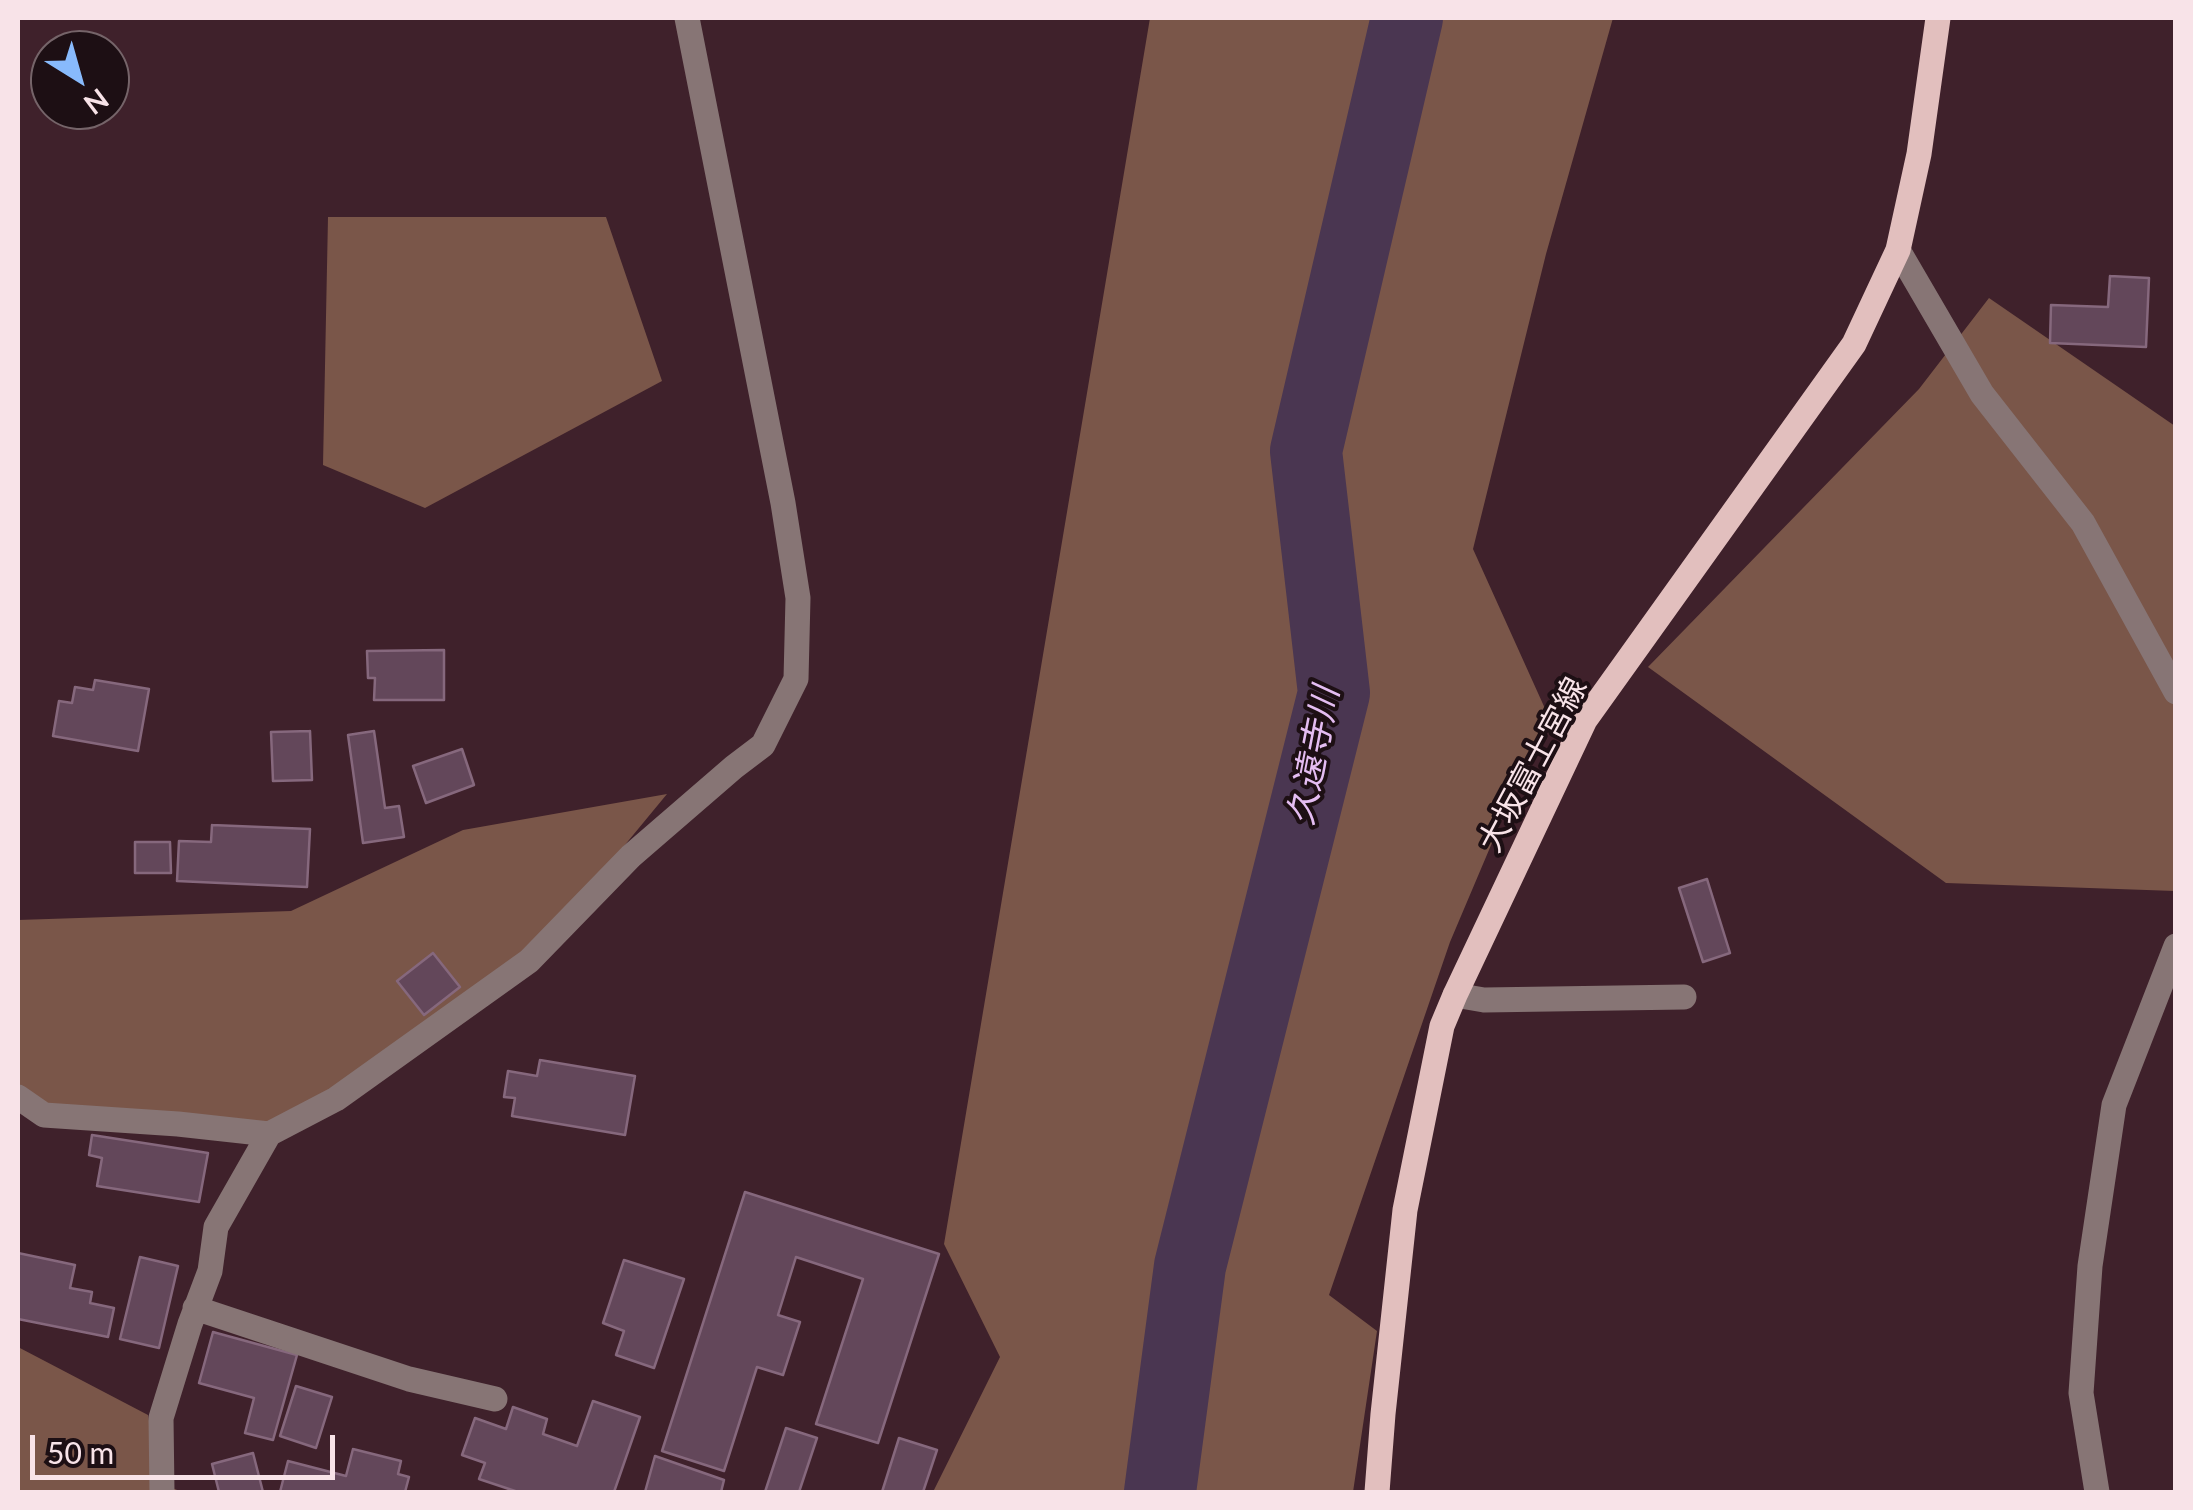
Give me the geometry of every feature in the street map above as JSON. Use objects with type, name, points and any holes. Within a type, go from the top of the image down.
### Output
[{"type":"main road","name":"大坂富士宮線","points":[[1377,1492],[1405,1210],[1442,1026],[1585,720],[1854,344],[1898,250],[1919,154],[1938,18]]},
{"type":"street","points":[[162,1492],[161,1418],[210,1271],[216,1226],[269,1134],[336,1099],[529,961],[631,856],[762,745],[796,678],[798,598],[687,18]]},
{"type":"street","points":[[1898,250],[1982,394],[2083,523],[2176,692]]},
{"type":"street","points":[[2097,1492],[2080,1393],[2093,1248],[2114,1106],[2176,946]]},
{"type":"street","points":[[1455,994],[1484,1000],[1684,997]]},
{"type":"street","points":[[18,1097],[44,1115],[269,1134]]},
{"type":"street","points":[[195,1308],[409,1379],[495,1398]]},
{"type":"shaded area","points":[[1150,18],[1613,18],[1546,254],[1473,549],[1547,713],[1450,942],[1329,1295],[1377,1331],[1353,1492],[933,1492],[1000,1357],[944,1244]]},
{"type":"shaded area","points":[[328,217],[606,217],[662,381],[425,508],[323,465]]},
{"type":"shaded area","points":[[1989,298],[2175,426],[2175,891],[1946,883],[1648,667],[1919,389]]},
{"type":"shaded area","points":[[667,794],[529,961],[279,1129],[44,1115],[18,1095],[18,920],[291,911],[463,830]]},
{"type":"shaded area","points":[[18,1347],[148,1415],[160,1483],[182,1492],[18,1492]]},
{"type":"building","points":[[2110,276],[2149,278],[2146,347],[2050,343],[2051,305],[2108,307]]},
{"type":"building","points":[[444,650],[444,700],[374,700],[375,678],[368,678],[367,651]]},
{"type":"building","points":[[95,680],[149,689],[138,751],[53,736],[59,701],[72,703],[75,687],[93,690]]},
{"type":"building","points":[[310,731],[312,780],[273,781],[271,732]]},
{"type":"building","points":[[374,731],[385,808],[399,806],[404,837],[363,843],[348,735]]},
{"type":"building","points":[[462,749],[474,785],[426,803],[413,766]]},
{"type":"building","points":[[212,825],[310,829],[307,887],[177,881],[179,841],[211,842]]},
{"type":"building","points":[[135,842],[170,842],[171,873],[135,873]]},
{"type":"building","points":[[1707,879],[1730,953],[1703,962],[1679,888]]},
{"type":"building","points":[[433,953],[460,987],[424,1015],[397,981]]},
{"type":"building","points":[[540,1060],[635,1076],[625,1135],[512,1116],[515,1098],[504,1097],[508,1071],[537,1076]]},
{"type":"building","points":[[92,1135],[208,1153],[199,1202],[97,1186],[102,1158],[89,1155]]},
{"type":"building","points":[[745,1192],[939,1254],[878,1443],[816,1424],[863,1279],[796,1257],[778,1315],[800,1322],[783,1375],[757,1367],[724,1471],[662,1451]]},
{"type":"building","points":[[18,1253],[75,1265],[70,1288],[92,1292],[90,1303],[114,1308],[108,1337],[18,1319]]},
{"type":"building","points":[[140,1257],[178,1266],[159,1348],[120,1339]]},
{"type":"building","points":[[624,1260],[684,1279],[654,1368],[616,1355],[624,1331],[603,1323]]},
{"type":"building","points":[[213,1332],[297,1355],[273,1440],[245,1433],[254,1398],[199,1383]]},
{"type":"building","points":[[296,1386],[332,1397],[316,1448],[280,1436]]},
{"type":"building","points":[[593,1401],[640,1417],[614,1492],[518,1492],[479,1479],[485,1463],[462,1455],[475,1418],[506,1429],[513,1407],[547,1419],[543,1434],[577,1446]]},
{"type":"building","points":[[786,1428],[817,1438],[799,1492],[765,1492]]},
{"type":"building","points":[[899,1438],[937,1450],[923,1492],[882,1492]]},
{"type":"building","points":[[353,1449],[401,1461],[398,1474],[409,1477],[405,1492],[280,1492],[288,1461],[346,1476]]},
{"type":"building","points":[[253,1453],[263,1492],[219,1492],[212,1464]]},
{"type":"building","points":[[655,1456],[724,1480],[721,1492],[645,1492]]},
{"type":"waterway","name":"久遠寺川","points":[[1160,1492],[1190,1266],[1334,693],[1306,451],[1407,18]]}]
